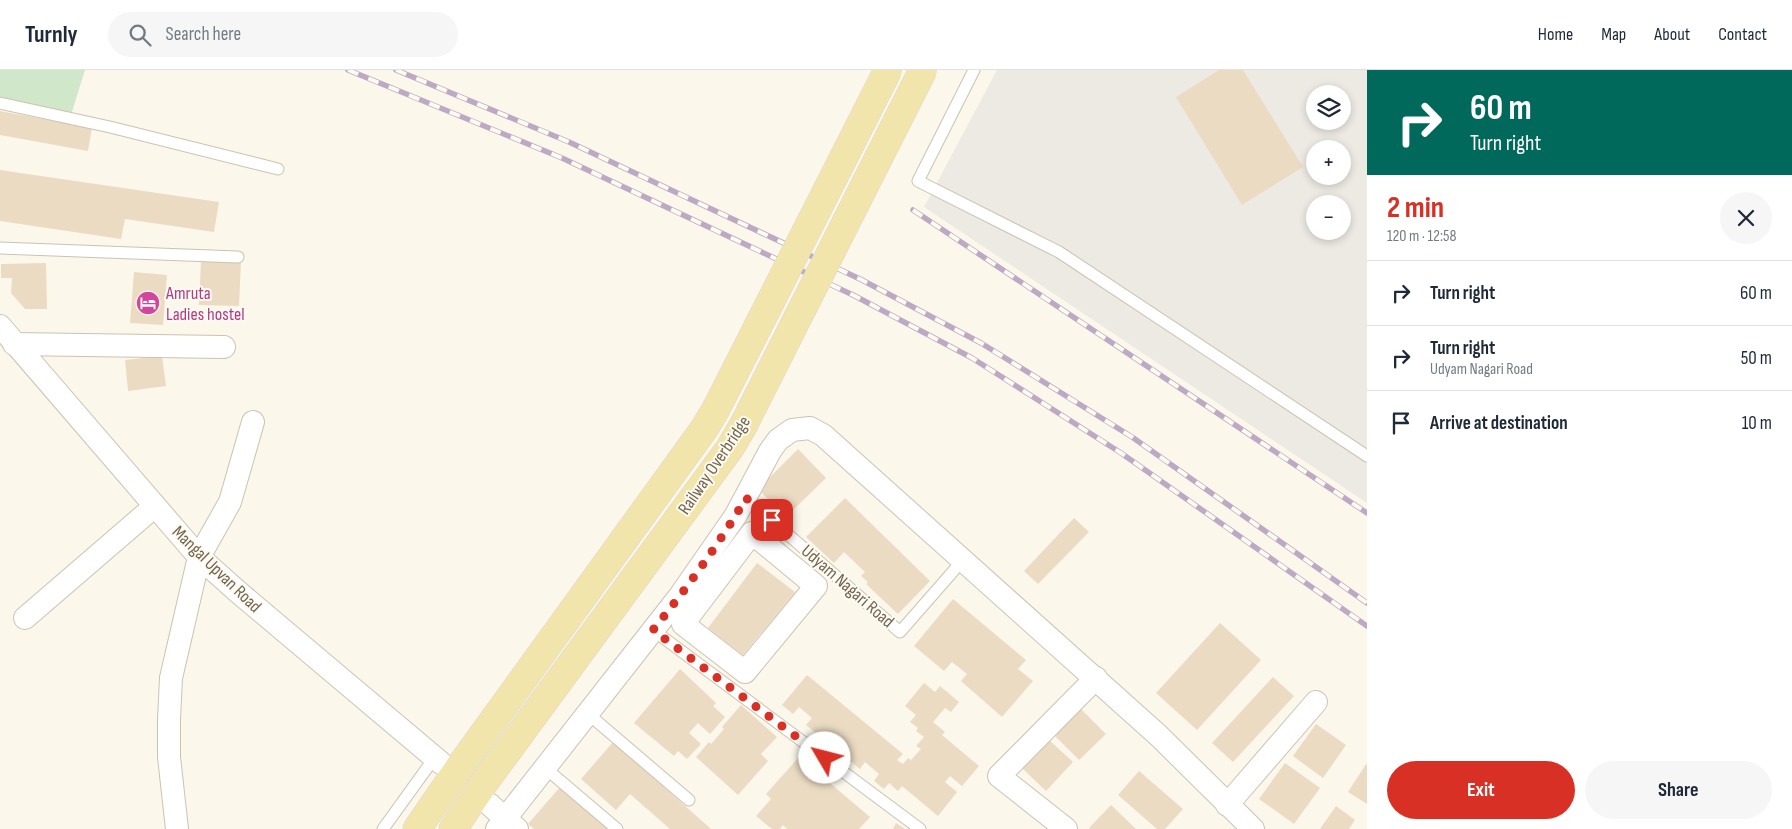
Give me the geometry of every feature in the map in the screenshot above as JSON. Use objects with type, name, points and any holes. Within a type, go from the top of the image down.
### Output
[{"type":"main road","name":"Railway Overbridge","points":[[417,829],[461,765],[704,429],[716,409],[888,70]]},
{"type":"main road","name":"Railway Overbridge","points":[[453,829],[495,768],[730,448],[743,426],[923,70]]},
{"type":"street","name":"Mangal Upvan Road","points":[[0,326],[199,556],[237,591],[438,760]]},
{"type":"street","points":[[14,344],[224,347]]},
{"type":"street","points":[[177,829],[169,757],[171,678],[199,556],[230,502],[253,422]]},
{"type":"street","points":[[502,820],[653,630],[702,582],[752,533],[816,586],[745,672],[683,624],[702,582],[731,522],[746,498],[770,451],[778,440],[792,430],[810,428],[823,435],[1096,678],[1159,736],[1253,829]]},
{"type":"street","points":[[25,618],[155,506]]},
{"type":"street","points":[[1056,826],[999,776],[1096,678]]},
{"type":"street","points":[[1227,805],[1316,702]]},
{"type":"lane","points":[[974,70],[918,181],[1059,252],[1367,456]]},
{"type":"lane","points":[[0,102],[278,169]]},
{"type":"lane","points":[[0,248],[238,257]]},
{"type":"lane","name":"Udyam Nagari Road","points":[[746,498],[900,632],[963,560]]},
{"type":"lane","points":[[653,630],[920,829]]},
{"type":"lane","points":[[587,713],[689,800]]},
{"type":"lane","points":[[383,829],[438,760]]},
{"type":"lane","points":[[544,767],[617,829]]},
{"type":"shaded area","points":[[997,70],[1367,70],[1367,503],[924,207]]},
{"type":"green space","points":[[0,70],[85,70],[70,118],[0,101]]},
{"type":"building","points":[[1219,70],[1243,70],[1303,167],[1242,205],[1176,97]]},
{"type":"building","points":[[0,111],[92,128],[88,151],[0,135]]},
{"type":"building","points":[[0,170],[219,202],[214,232],[125,219],[121,239],[0,221]]},
{"type":"building","points":[[201,260],[241,261],[239,306],[199,305]]},
{"type":"building","points":[[46,263],[47,309],[25,309],[11,293],[12,278],[1,278],[1,264]]},
{"type":"building","points":[[134,272],[167,275],[163,325],[130,323]]},
{"type":"building","points":[[162,356],[166,386],[128,391],[125,360]]},
{"type":"building","points":[[798,449],[826,478],[786,517],[758,489]]},
{"type":"building","points":[[845,498],[930,581],[898,614],[866,584],[868,582],[861,576],[865,572],[844,552],[834,563],[806,537]]},
{"type":"building","points":[[1074,518],[1089,532],[1038,584],[1024,571]]},
{"type":"building","points":[[757,563],[795,592],[743,655],[708,628]]},
{"type":"building","points":[[953,599],[1026,660],[1018,669],[1033,681],[1002,717],[961,681],[967,674],[952,662],[944,671],[914,646]]},
{"type":"building","points":[[1220,623],[1261,660],[1197,730],[1156,693]]},
{"type":"building","points":[[680,669],[716,703],[713,706],[725,717],[710,734],[698,723],[689,733],[701,744],[687,759],[678,751],[674,756],[634,723]]},
{"type":"building","points":[[807,675],[903,754],[897,760],[903,764],[908,758],[911,760],[921,749],[916,746],[924,737],[916,731],[918,728],[910,722],[916,715],[905,706],[924,683],[935,692],[940,686],[959,702],[951,712],[945,708],[933,722],[945,732],[942,735],[979,766],[962,786],[950,776],[945,782],[957,792],[938,816],[902,786],[898,791],[889,783],[884,789],[874,781],[879,774],[865,762],[860,769],[840,753],[846,746],[831,734],[826,741],[806,725],[812,718],[799,707],[793,714],[782,705]]},
{"type":"building","points":[[1273,677],[1294,696],[1233,762],[1212,743]]},
{"type":"building","points":[[741,705],[777,737],[761,754],[768,761],[738,795],[696,757],[724,729],[722,727]]},
{"type":"building","points":[[1077,705],[1106,734],[1079,760],[1050,731]]},
{"type":"building","points":[[1316,724],[1346,745],[1323,778],[1293,756]]},
{"type":"building","points":[[1048,739],[1073,762],[1046,791],[1021,767]]},
{"type":"building","points":[[613,742],[711,829],[670,829],[630,794],[616,810],[581,779]]},
{"type":"building","points":[[799,757],[870,817],[859,829],[787,829],[783,825],[780,829],[772,829],[756,816],[771,799],[766,794]]},
{"type":"building","points":[[1285,763],[1320,788],[1294,824],[1259,799]]},
{"type":"building","points":[[1367,765],[1367,804],[1348,792]]},
{"type":"building","points":[[1139,771],[1183,809],[1165,829],[1157,829],[1118,795]]},
{"type":"building","points":[[560,787],[611,829],[534,829],[528,824]]},
{"type":"building","points":[[1111,805],[1136,829],[1090,829]]},
{"type":"building","points":[[1336,806],[1355,820],[1349,829],[1320,829]]},
{"type":"building","points":[[896,823],[905,829],[893,829]]},
{"type":"railway","points":[[348,70],[562,158],[855,296],[972,358],[1121,453],[1367,626]]},
{"type":"railway","points":[[396,70],[569,142],[862,280],[981,343],[1132,437],[1367,603]]},
{"type":"railway","points":[[913,210],[1367,513]]},
{"type":"place","name":"Amruta Ladies hostel","points":[[148,303]]},
{"type":"route","points":[[772,520],[746,498],[679,597],[653,630],[825,758]]}]
